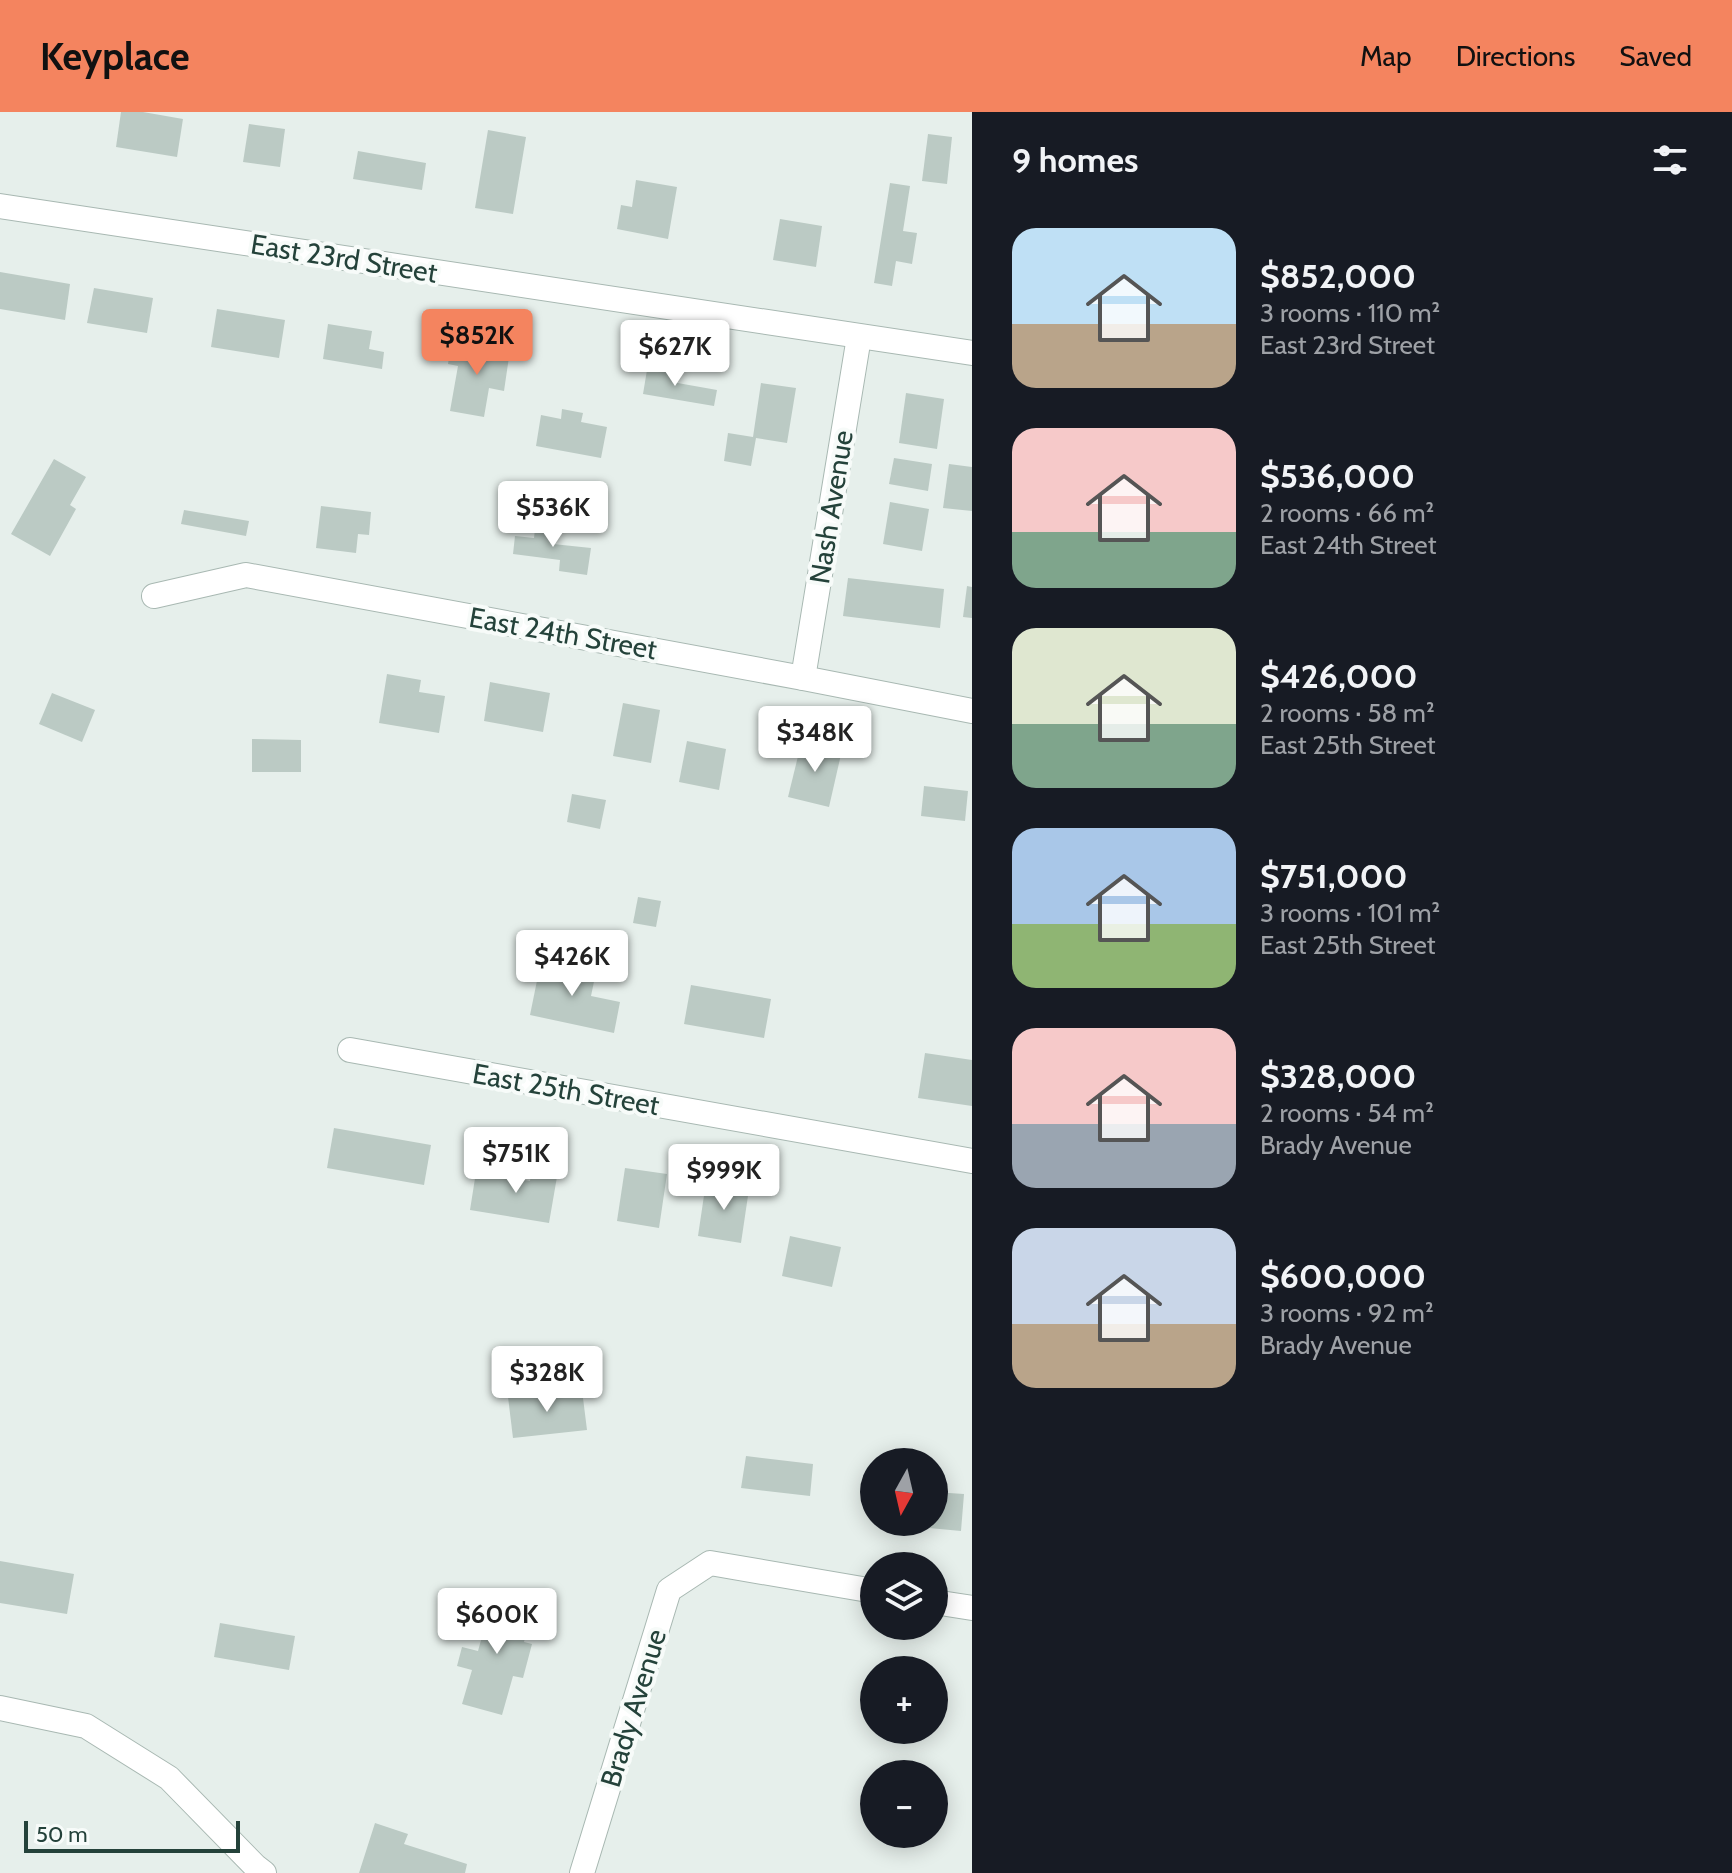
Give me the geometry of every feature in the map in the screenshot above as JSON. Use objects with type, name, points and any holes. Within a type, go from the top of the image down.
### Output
[{"type":"street","name":"East 23rd Street","points":[[0,206],[972,353]]},
{"type":"street","name":"Nash Avenue","points":[[803,678],[859,337]]},
{"type":"street","name":"East 24th Street","points":[[154,596],[246,575],[972,711]]},
{"type":"street","name":"East 25th Street","points":[[350,1050],[972,1161]]},
{"type":"street","name":"Brady Avenue","points":[[582,1873],[669,1590],[710,1563],[860,1589]]},
{"type":"street","points":[[948,1604],[972,1608]]},
{"type":"street","points":[[0,1708],[86,1726],[169,1778],[264,1873]]},
{"type":"building","points":[[121,112],[143,112],[183,119],[177,157],[116,147]]},
{"type":"building","points":[[249,124],[285,129],[280,167],[243,162]]},
{"type":"building","points":[[488,130],[526,137],[513,214],[475,208]]},
{"type":"building","points":[[928,134],[952,137],[947,184],[922,181]]},
{"type":"building","points":[[358,151],[426,163],[422,190],[353,179]]},
{"type":"building","points":[[636,180],[677,187],[668,239],[617,229],[621,205],[632,207]]},
{"type":"building","points":[[890,183],[910,186],[903,231],[917,233],[912,264],[896,261],[892,286],[874,283]]},
{"type":"building","points":[[780,219],[822,226],[816,267],[773,260]]},
{"type":"building","points":[[0,272],[70,284],[65,320],[0,309]]},
{"type":"building","points":[[94,288],[153,298],[147,333],[87,323]]},
{"type":"building","points":[[217,309],[285,320],[279,358],[211,347]]},
{"type":"building","points":[[328,324],[372,331],[369,349],[384,352],[382,369],[323,359]]},
{"type":"building","points":[[471,344],[510,350],[504,391],[489,388],[484,417],[450,411],[458,366],[448,364],[451,345],[470,348]]},
{"type":"building","points":[[648,364],[674,369],[672,382],[717,390],[714,406],[643,394]]},
{"type":"building","points":[[761,383],[796,388],[787,443],[756,438],[751,466],[724,461],[728,433],[753,437]]},
{"type":"building","points":[[906,393],[944,399],[937,449],[899,443]]},
{"type":"building","points":[[562,409],[583,413],[581,422],[607,427],[601,458],[536,446],[541,415],[561,419]]},
{"type":"building","points":[[894,458],[932,464],[928,491],[889,484]]},
{"type":"building","points":[[54,459],[86,477],[70,505],[76,509],[50,556],[11,534]]},
{"type":"building","points":[[949,464],[972,467],[972,511],[943,508]]},
{"type":"building","points":[[890,502],[929,509],[922,551],[883,544]]},
{"type":"building","points":[[321,506],[371,512],[369,535],[358,534],[356,553],[316,548]]},
{"type":"building","points":[[184,510],[249,521],[246,536],[181,524]]},
{"type":"building","points":[[536,520],[556,522],[553,544],[591,548],[587,575],[559,571],[560,560],[513,554],[515,536],[534,538]]},
{"type":"building","points":[[848,578],[944,589],[940,628],[843,616]]},
{"type":"building","points":[[967,586],[972,587],[972,618],[963,617]]},
{"type":"building","points":[[387,674],[421,680],[419,692],[445,696],[439,733],[379,723]]},
{"type":"building","points":[[490,682],[550,693],[543,732],[484,721]]},
{"type":"building","points":[[52,693],[95,710],[82,742],[39,724]]},
{"type":"building","points":[[623,703],[660,710],[651,763],[613,756]]},
{"type":"building","points":[[252,739],[301,740],[301,772],[252,772]]},
{"type":"building","points":[[802,740],[842,750],[829,807],[788,797]]},
{"type":"building","points":[[687,741],[726,749],[719,790],[679,782]]},
{"type":"building","points":[[924,786],[968,791],[965,821],[921,816]]},
{"type":"building","points":[[572,794],[606,800],[600,829],[567,822]]},
{"type":"building","points":[[638,897],[661,901],[656,927],[633,923]]},
{"type":"building","points":[[541,961],[596,972],[591,996],[620,1002],[614,1033],[530,1015]]},
{"type":"building","points":[[691,985],[771,999],[764,1038],[684,1024]]},
{"type":"building","points":[[925,1053],[972,1060],[972,1106],[918,1098]]},
{"type":"building","points":[[334,1128],[431,1145],[424,1185],[327,1168]]},
{"type":"building","points":[[532,1166],[558,1171],[549,1223],[470,1210],[476,1172],[530,1181]]},
{"type":"building","points":[[625,1168],[667,1174],[659,1228],[617,1221]]},
{"type":"building","points":[[706,1182],[749,1189],[741,1243],[698,1236]]},
{"type":"building","points":[[790,1236],[841,1247],[832,1287],[782,1276]]},
{"type":"building","points":[[582,1390],[587,1430],[513,1438],[508,1397]]},
{"type":"building","points":[[746,1456],[813,1464],[810,1496],[741,1488]]},
{"type":"building","points":[[948,1493],[964,1494],[961,1531],[948,1530]]},
{"type":"building","points":[[0,1561],[74,1574],[67,1614],[0,1603]]},
{"type":"building","points":[[493,1597],[533,1608],[524,1642],[532,1644],[523,1678],[513,1676],[502,1715],[462,1704],[472,1670],[457,1666],[462,1647],[478,1651]]},
{"type":"building","points":[[220,1623],[295,1636],[289,1670],[214,1657]]},
{"type":"building","points":[[375,1823],[408,1834],[404,1844],[467,1864],[465,1873],[359,1873]]}]
